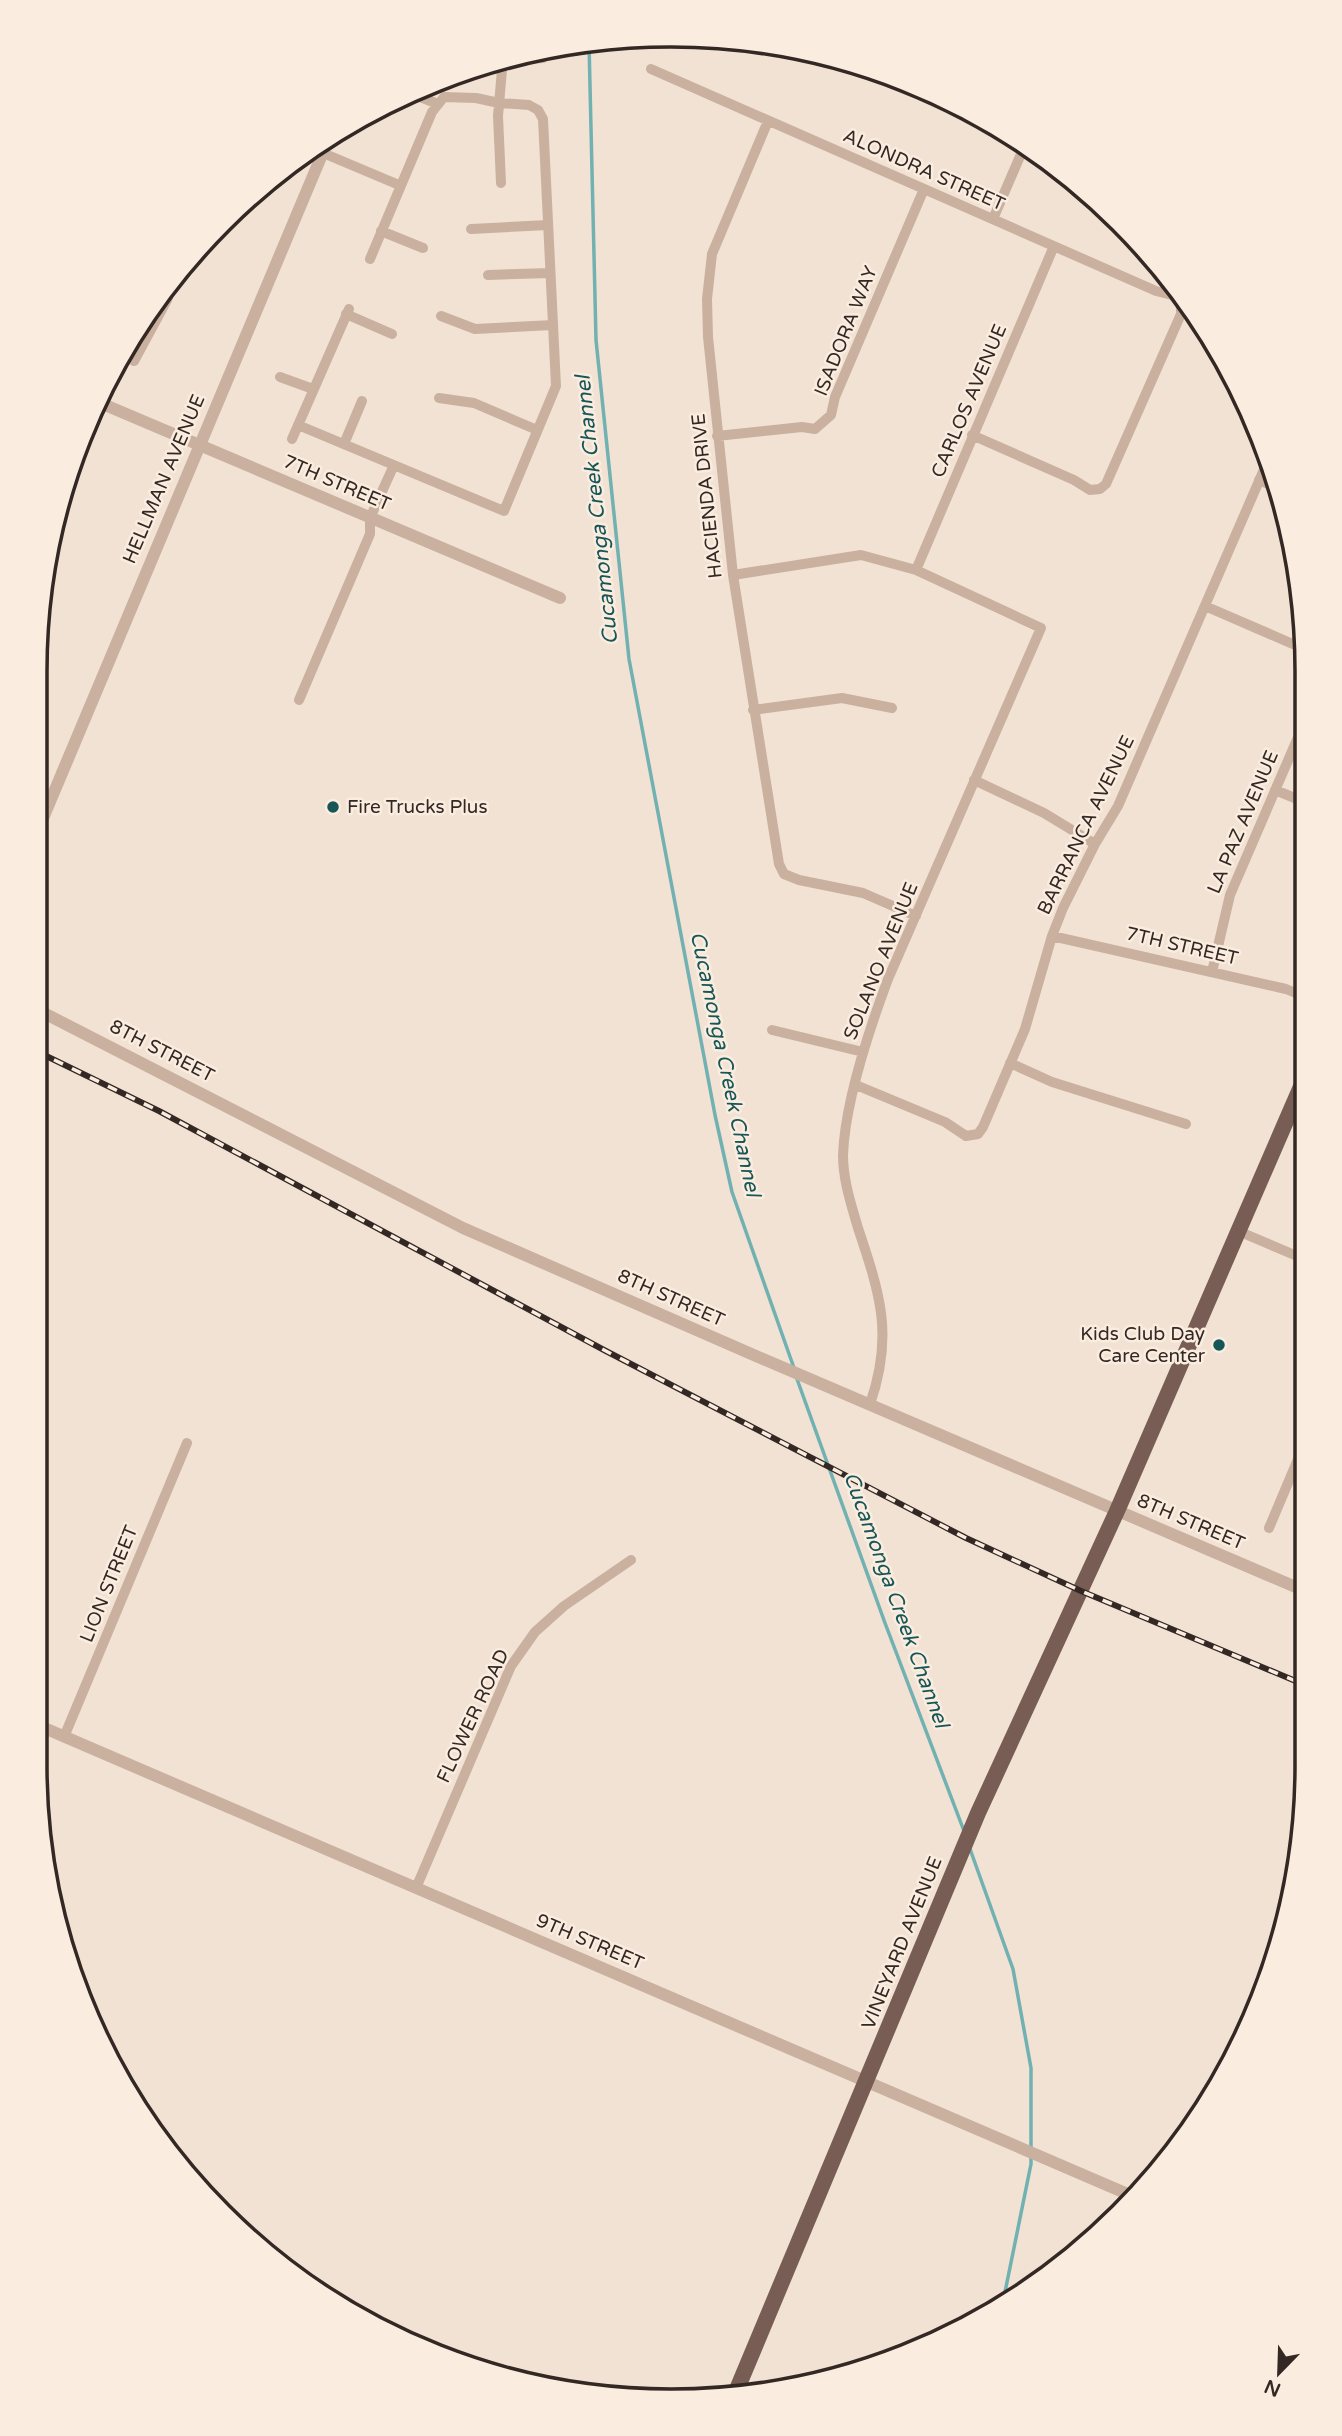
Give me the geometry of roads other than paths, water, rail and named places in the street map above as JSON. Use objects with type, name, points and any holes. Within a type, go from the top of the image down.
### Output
[{"type":"main road","name":"VINEYARD AVENUE","points":[[739,2384],[978,1813],[1117,1511],[1295,1100]]},
{"type":"street","name":"ALONDRA STREET","points":[[651,69],[1168,294]]},
{"type":"street","points":[[501,183],[499,103],[502,71]]},
{"type":"street","points":[[298,425],[504,511],[556,386],[543,119],[538,110],[529,105],[458,96],[444,97],[432,112],[370,259]]},
{"type":"street","points":[[424,99],[438,104]]},
{"type":"street","name":"HACIENDA DRIVE","points":[[768,121],[712,254],[707,299],[717,436],[733,575],[779,864],[784,874],[799,880],[863,893],[916,916]]},
{"type":"street","points":[[323,153],[399,185]]},
{"type":"street","name":"HELLMAN AVENUE","points":[[47,809],[323,153]]},
{"type":"street","points":[[993,219],[1021,154]]},
{"type":"street","name":"ISADORA WAY","points":[[717,436],[802,427],[815,429],[831,415],[835,397],[924,189]]},
{"type":"street","points":[[471,229],[548,225]]},
{"type":"street","points":[[381,231],[423,248]]},
{"type":"street","name":"CARLOS AVENUE","points":[[916,570],[1054,246]]},
{"type":"street","points":[[488,275],[550,274]]},
{"type":"street","points":[[292,439],[348,312],[392,334]]},
{"type":"street","name":"ALONDRA STREET","points":[[972,435],[1074,480],[1090,491],[1100,489],[1107,484],[1181,312]]},
{"type":"street","points":[[134,361],[160,313]]},
{"type":"street","points":[[441,316],[475,329],[553,325]]},
{"type":"street","points":[[280,377],[313,389]]},
{"type":"street","points":[[439,398],[474,403],[537,430]]},
{"type":"street","points":[[344,444],[362,401]]},
{"type":"street","name":"7TH STREET","points":[[107,406],[560,598]]},
{"type":"street","points":[[299,700],[370,534],[370,518],[394,465]]},
{"type":"street","name":"BARRANCA AVENUE","points":[[856,1084],[945,1122],[966,1136],[978,1134],[983,1127],[1025,1029],[1052,936],[1067,899],[1118,806],[1262,472]]},
{"type":"street","points":[[1259,480],[1265,483]]},
{"type":"street","points":[[733,575],[861,555],[916,570]]},
{"type":"street","name":"SOLANO AVENUE","points":[[870,1404],[883,1355],[883,1315],[878,1286],[850,1203],[844,1155],[863,1052],[888,979],[1041,628],[916,570]]},
{"type":"street","points":[[1205,606],[1294,644]]},
{"type":"street","points":[[753,710],[842,698],[892,708]]},
{"type":"street","name":"LA PAZ AVENUE","points":[[1212,972],[1230,895],[1295,744]]},
{"type":"street","points":[[974,780],[1044,813],[1095,844]]},
{"type":"street","points":[[1275,790],[1295,798]]},
{"type":"street","name":"7TH STREET","points":[[1052,936],[1295,993]]},
{"type":"street","name":"8TH STREET","points":[[47,1015],[463,1228],[1295,1587]]},
{"type":"street","points":[[772,1030],[863,1052]]},
{"type":"street","points":[[1010,1063],[1052,1082],[1186,1124]]},
{"type":"street","points":[[1238,1231],[1295,1255]]},
{"type":"street","name":"LION STREET","points":[[64,1737],[187,1443]]},
{"type":"street","points":[[1269,1528],[1295,1466]]},
{"type":"street","name":"FLOWER ROAD","points":[[416,1888],[511,1666],[535,1632],[564,1606],[631,1560]]},
{"type":"street","name":"9TH STREET","points":[[47,1729],[1124,2193]]},
{"type":"waterway","name":"Cucamonga Creek Channel","points":[[589,53],[596,340],[629,659],[732,1192],[794,1368]]},
{"type":"waterway","name":"Cucamonga Creek Channel","points":[[797,1379],[964,1831]]},
{"type":"waterway","name":"Cucamonga Creek Channel","points":[[970,1849],[1013,1969],[1031,2068],[1031,2164],[1005,2292]]},
{"type":"railway","points":[[47,1056],[159,1111],[604,1350],[966,1538],[1081,1591],[1295,1681]]},
{"type":"place","name":"Fire Trucks Plus","points":[[333,807]]},
{"type":"place","name":"Kids Club Day Care Center","points":[[1219,1345]]}]
